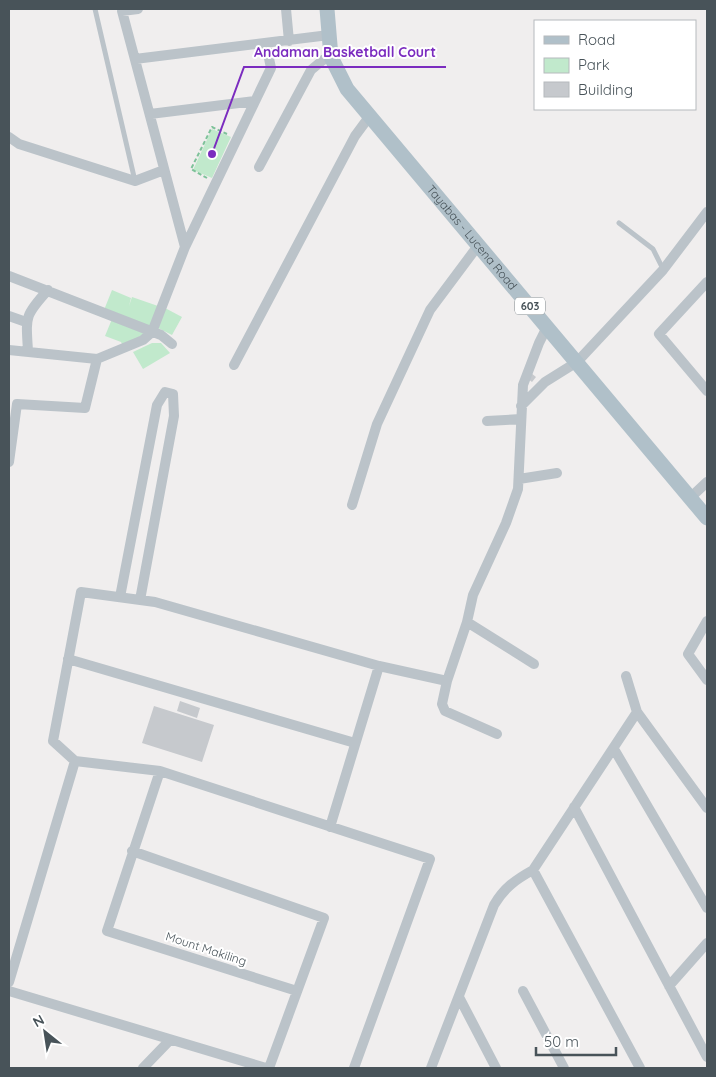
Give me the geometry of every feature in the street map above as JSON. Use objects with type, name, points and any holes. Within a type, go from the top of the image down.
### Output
[{"type":"main road","name":"Tayabas - Lucena Road","points":[[327,9],[331,57],[346,89],[707,518]]},
{"type":"street","points":[[138,9],[122,11],[185,247]]},
{"type":"street","points":[[286,9],[289,41]]},
{"type":"street","points":[[135,59],[329,35]]},
{"type":"street","points":[[9,350],[97,359],[143,340],[152,332],[185,247],[271,68],[266,44]]},
{"type":"street","points":[[259,168],[311,70],[331,57]]},
{"type":"street","points":[[150,114],[255,101]]},
{"type":"street","points":[[234,365],[355,136],[368,117]]},
{"type":"street","points":[[9,137],[19,144],[135,181],[164,170]]},
{"type":"street","points":[[521,406],[544,382],[576,362],[663,270],[707,212]]},
{"type":"street","points":[[352,505],[377,424],[430,310],[474,251],[480,246]]},
{"type":"street","points":[[9,276],[161,335],[172,344]]},
{"type":"street","points":[[706,286],[659,334],[707,391]]},
{"type":"street","points":[[28,351],[26,322],[32,307],[48,290]]},
{"type":"street","points":[[9,316],[26,322]]},
{"type":"street","points":[[497,734],[444,711],[442,704],[447,681],[467,622],[473,595],[506,523],[518,489],[523,385],[539,343],[548,327]]},
{"type":"street","points":[[9,462],[17,404],[85,408],[97,359]]},
{"type":"street","points":[[120,597],[157,404],[165,392],[173,394],[174,416],[140,600]]},
{"type":"street","points":[[487,421],[521,419]]},
{"type":"street","points":[[519,479],[557,473]]},
{"type":"street","points":[[690,498],[707,482]]},
{"type":"street","points":[[354,1068],[430,859],[160,771],[75,761],[53,741],[81,592],[155,602],[379,666],[447,681]]},
{"type":"street","points":[[707,621],[688,654],[707,680]]},
{"type":"street","points":[[467,622],[534,664]]},
{"type":"street","points":[[68,659],[355,743]]},
{"type":"street","points":[[330,826],[379,666]]},
{"type":"street","points":[[626,676],[637,712],[707,808]]},
{"type":"street","points":[[431,1068],[494,906],[502,892],[513,881],[532,870],[637,712]]},
{"type":"street","points":[[614,749],[707,908]]},
{"type":"street","points":[[9,982],[75,761]]},
{"type":"street","points":[[9,991],[267,1068],[324,918],[132,851],[160,771]]},
{"type":"street","points":[[574,807],[707,1057]]},
{"type":"street","name":"Mount Makiling","points":[[132,851],[107,931],[297,991]]},
{"type":"street","points":[[532,870],[640,1068]]},
{"type":"street","points":[[669,986],[707,943]]},
{"type":"street","points":[[523,991],[564,1068]]},
{"type":"street","points":[[459,997],[496,1068]]},
{"type":"street","points":[[143,1068],[170,1040]]},
{"type":"lane","points":[[95,9],[135,181]]},
{"type":"lane","points":[[618,223],[652,249],[663,270]]},
{"type":"path","points":[[216,182],[191,170],[212,127],[237,138]]},
{"type":"green space","points":[[212,129],[231,137],[212,178],[193,170]]},
{"type":"green space","points":[[112,290],[131,298],[129,306],[132,297],[158,306],[149,328],[104,310]]},
{"type":"green space","points":[[165,308],[182,317],[172,335],[156,327]]},
{"type":"green space","points":[[112,319],[150,331],[123,346],[121,342],[105,336]]},
{"type":"green space","points":[[152,343],[161,343],[170,353],[143,369],[133,352]]},
{"type":"building","points":[[531,373],[536,377],[532,382],[527,378]]},
{"type":"building","points":[[180,701],[200,708],[197,718],[177,711]]},
{"type":"building","points":[[154,706],[214,725],[202,762],[142,743]]},
{"type":"place","name":"Andaman Basketball Court","points":[[212,154]]}]
